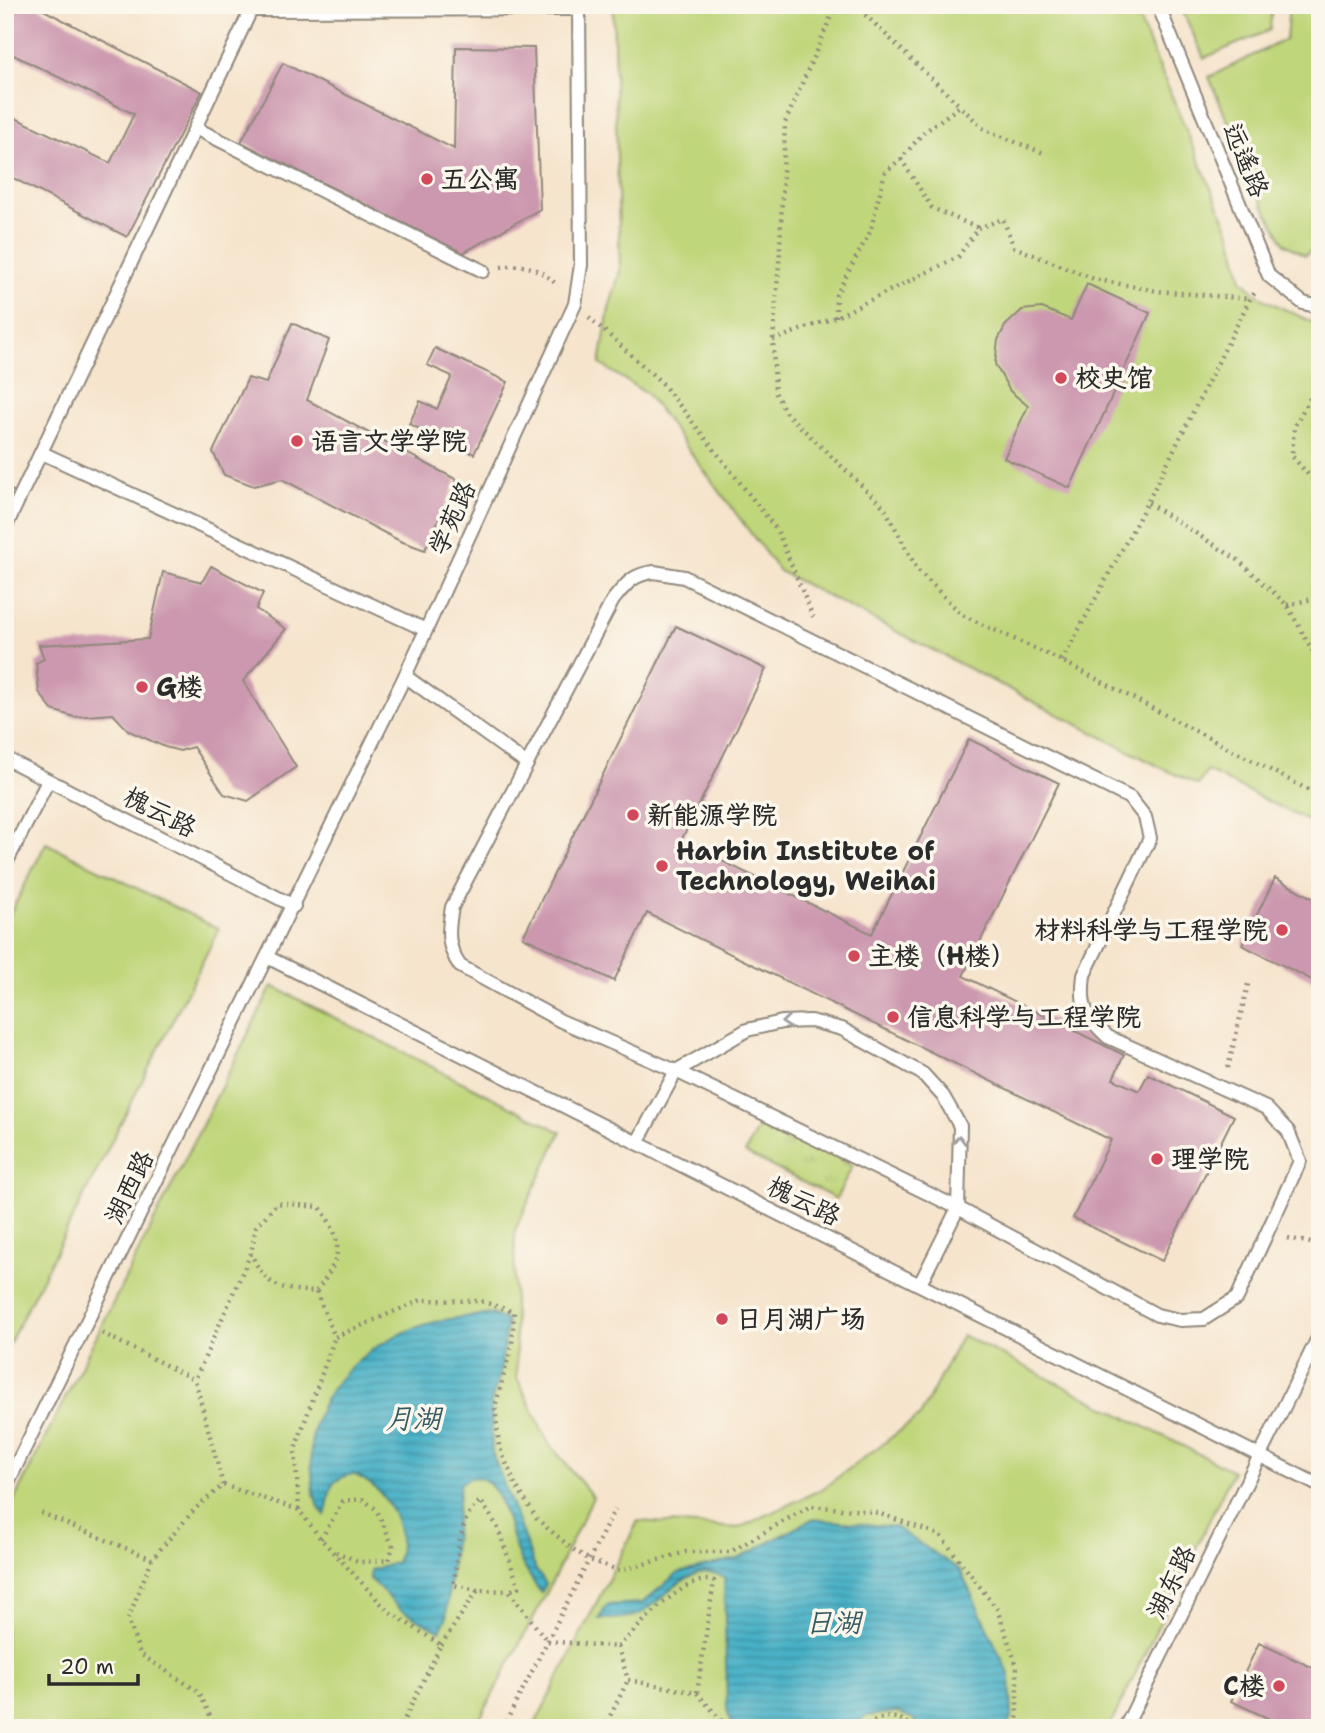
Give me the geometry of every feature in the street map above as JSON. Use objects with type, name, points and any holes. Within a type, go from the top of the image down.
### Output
[{"type":"lane","name":"远遥路","points":[[1158,5],[1269,276],[1303,303],[1320,307]]},
{"type":"lane","points":[[5,528],[197,129],[251,8],[579,7]]},
{"type":"lane","name":"学苑路","points":[[294,906],[405,676],[575,304],[581,265],[579,7]]},
{"type":"lane","points":[[197,129],[483,271]]},
{"type":"lane","points":[[42,453],[426,630]]},
{"type":"lane","points":[[641,573],[668,573],[684,578],[1130,798],[1145,817],[1150,838],[1084,975],[1081,999],[1089,1020],[1108,1037],[1266,1108],[1288,1131],[1300,1161],[1237,1298],[1203,1319],[1180,1320],[1157,1315],[958,1208],[676,1071],[561,1021],[460,966],[451,952],[448,933],[452,907],[527,764],[613,600],[629,579],[641,573]]},
{"type":"lane","points":[[405,676],[527,764]]},
{"type":"lane","name":"槐云路","points":[[5,758],[294,906]]},
{"type":"lane","points":[[5,865],[48,780]]},
{"type":"lane","name":"湖西路","points":[[5,1488],[294,906]]},
{"type":"lane","name":"槐云路","points":[[267,957],[1320,1486]]},
{"type":"lane","points":[[637,1143],[676,1071],[747,1030],[782,1022],[801,1021],[842,1029],[923,1074],[943,1096],[960,1126],[958,1208],[920,1284]]},
{"type":"lane","points":[[1258,1457],[1320,1334]]},
{"type":"lane","name":"湖东路","points":[[1125,1728],[1258,1457]]},
{"type":"path","points":[[836,5],[785,123],[773,340],[775,392],[786,414],[884,507],[917,569],[962,615],[1062,660],[1320,796]]},
{"type":"path","points":[[855,5],[985,130],[1046,154]]},
{"type":"path","points":[[836,317],[836,295],[870,232],[885,172],[901,159],[923,133],[960,106]]},
{"type":"path","points":[[901,159],[932,208],[978,228]]},
{"type":"path","points":[[773,340],[836,317],[958,257],[978,228],[1003,219],[1014,247],[1094,279],[1157,291],[1250,299]]},
{"type":"path","points":[[483,271],[522,264],[547,275],[662,383],[777,530],[826,648]]},
{"type":"path","points":[[1062,660],[1147,503],[1250,299],[1269,276]]},
{"type":"path","points":[[1320,380],[1294,427],[1292,456],[1320,488]]},
{"type":"path","points":[[1147,503],[1238,560],[1287,605],[1320,664]]},
{"type":"path","points":[[1287,605],[1320,597]]},
{"type":"path","points":[[1222,1089],[1249,980]]},
{"type":"path","points":[[223,1485],[195,1380],[251,1254],[256,1227],[277,1203],[320,1206],[338,1233],[335,1267],[316,1293]]},
{"type":"path","points":[[1266,1234],[1320,1245]]},
{"type":"path","points":[[251,1254],[259,1271],[277,1289],[316,1293]]},
{"type":"path","points":[[316,1293],[335,1338],[295,1449],[299,1510],[321,1539],[387,1610],[441,1645]]},
{"type":"path","points":[[335,1338],[421,1300],[481,1301],[514,1312],[512,1345],[495,1407],[499,1446],[515,1484],[537,1519],[571,1548],[590,1560],[620,1571],[686,1552],[730,1552],[810,1506],[875,1512],[940,1535],[997,1609],[1017,1666],[1017,1718],[1014,1728]]},
{"type":"path","points":[[86,1325],[195,1380]]},
{"type":"path","points":[[223,1485],[299,1510]]},
{"type":"path","points":[[216,1728],[199,1692],[140,1654],[128,1619],[152,1559],[195,1509],[223,1485]]},
{"type":"path","points":[[321,1539],[343,1500],[362,1499],[376,1509],[393,1546],[389,1560],[360,1562],[334,1551]]},
{"type":"path","points":[[481,1501],[497,1526],[519,1587],[509,1591],[478,1590],[453,1585],[466,1519],[472,1506],[481,1501]]},
{"type":"path","points":[[503,1728],[615,1509]]},
{"type":"path","points":[[41,1513],[152,1559]]},
{"type":"path","points":[[509,1591],[547,1641],[618,1647],[680,1589],[707,1578],[714,1581],[697,1693]]},
{"type":"path","points":[[400,1728],[441,1645],[478,1590]]},
{"type":"path","points":[[604,1728],[628,1680],[618,1647]]},
{"type":"path","points":[[628,1680],[697,1693],[728,1728]]},
{"type":"path","points":[[861,1728],[884,1716],[905,1720],[914,1728]]},
{"type":"green space","points":[[613,5],[1133,5],[1232,237],[1242,280],[1263,299],[1316,324],[1320,330],[1320,827],[1207,771],[1198,785],[1162,768],[779,571],[647,394],[600,364],[609,309],[620,271]]},
{"type":"green space","points":[[1180,5],[1272,5],[1270,30],[1204,58]]},
{"type":"green space","points":[[1289,5],[1320,5],[1320,243],[1305,255],[1285,244],[1263,205],[1209,77],[1286,39]]},
{"type":"green space","points":[[46,843],[219,929],[5,1352],[5,924]]},
{"type":"green space","points":[[272,986],[561,1132],[515,1230],[517,1378],[548,1442],[593,1497],[547,1592],[475,1728],[5,1728],[5,1518]]},
{"type":"green space","points":[[762,1119],[853,1165],[836,1199],[745,1153]]},
{"type":"green space","points":[[962,1335],[1233,1471],[1109,1728],[533,1728],[638,1521],[739,1528],[822,1489],[920,1416]]},
{"type":"water","name":"月湖","points":[[492,1314],[507,1321],[500,1375],[491,1402],[492,1452],[536,1570],[546,1584],[541,1593],[523,1565],[492,1487],[484,1479],[473,1478],[460,1484],[446,1619],[440,1631],[401,1610],[370,1579],[370,1570],[396,1563],[400,1536],[392,1511],[376,1489],[353,1474],[343,1477],[330,1490],[325,1515],[320,1510],[313,1482],[313,1433],[320,1409],[333,1388],[349,1369],[369,1352],[391,1338],[415,1328],[445,1320]]},
{"type":"water","name":"日湖","points":[[812,1519],[895,1527],[960,1570],[1010,1676],[1012,1715],[1007,1728],[920,1728],[912,1718],[897,1712],[867,1716],[849,1728],[733,1728],[727,1710],[724,1578],[713,1573],[702,1572],[691,1576],[638,1614],[599,1619],[607,1605],[642,1603],[678,1573],[740,1558]]},
{"type":"building","points":[[5,5],[34,5],[202,92],[127,237],[5,174],[5,113],[110,163],[134,114],[5,51]]},
{"type":"building","name":"五公寓","points":[[456,47],[534,48],[540,209],[463,253],[241,142],[283,63],[454,149]]},
{"type":"building","name":"校史馆","points":[[1087,284],[1150,313],[1070,488],[1004,458],[1028,406],[1010,391],[995,364],[998,340],[1005,326],[1022,310],[1042,308],[1071,320]]},
{"type":"building","points":[[292,323],[329,340],[307,400],[457,480],[425,550],[400,541],[282,479],[254,486],[224,475],[213,452],[248,378],[266,383]]},
{"type":"building","points":[[435,348],[508,382],[474,454],[409,424],[420,401],[437,409],[452,376],[427,365]]},
{"type":"building","points":[[5,487],[21,495],[5,526]]},
{"type":"building","name":"G楼","points":[[211,566],[263,593],[256,609],[286,629],[243,681],[296,767],[248,801],[224,794],[193,747],[180,751],[165,747],[129,731],[113,714],[74,717],[52,710],[39,692],[36,663],[44,659],[39,645],[148,639],[163,572],[202,582]]},
{"type":"building","name":"主楼（H楼）","points":[[676,626],[766,669],[681,841],[872,934],[969,739],[1059,783],[963,976],[1124,1055],[1113,1079],[1139,1091],[1148,1074],[1234,1116],[1162,1261],[1073,1218],[1111,1140],[647,913],[614,981],[523,937]]},
{"type":"building","points":[[1275,878],[1320,902],[1320,984],[1242,945]]},
{"type":"building","name":"C楼","points":[[1259,1643],[1320,1671],[1320,1728],[1289,1728],[1231,1701]]},
{"type":"place","name":"五公寓","points":[[427,179]]},
{"type":"place","name":"校史馆","points":[[1061,378]]},
{"type":"place","name":"语言文学学院","points":[[297,441]]},
{"type":"place","name":"G楼","points":[[142,687]]},
{"type":"place","name":"新能源学院","points":[[633,815]]},
{"type":"place","name":"Harbin Institute of Technology, Weihai","points":[[662,866]]},
{"type":"place","name":"材料科学与工程学院","points":[[1282,930]]},
{"type":"place","name":"主楼（H楼）","points":[[854,956]]},
{"type":"place","name":"信息科学与工程学院","points":[[893,1017]]},
{"type":"place","name":"理学院","points":[[1157,1159]]},
{"type":"place","name":"日月湖广场","points":[[722,1319]]},
{"type":"place","name":"C楼","points":[[1279,1686]]}]
